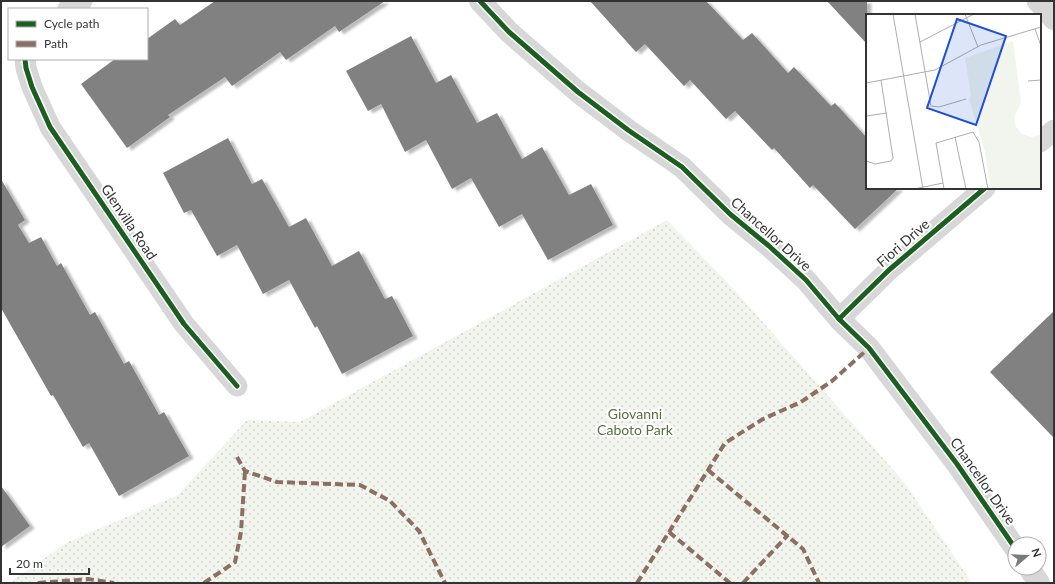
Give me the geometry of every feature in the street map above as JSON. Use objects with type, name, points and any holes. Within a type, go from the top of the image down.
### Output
[{"type":"street","points":[[70,8],[82,1]]},
{"type":"street","name":"Chancellor Drive","points":[[480,1],[509,32],[578,92],[628,130],[682,167],[730,214],[769,246],[806,280],[839,319],[869,348],[957,464],[1007,536]]},
{"type":"street","points":[[1036,1],[1054,20]]},
{"type":"street","name":"Glenvilla Road","points":[[25,60],[32,87],[50,127],[184,324],[237,386]]},
{"type":"street","points":[[1041,141],[1054,130]]},
{"type":"street","name":"Fiori Drive","points":[[839,319],[889,270],[985,189]]},
{"type":"green space","name":"Giovanni Caboto Park","points":[[667,220],[730,285],[904,482],[972,583],[9,583],[68,542],[178,495],[247,420],[300,422]]},
{"type":"building","points":[[215,1],[385,1],[339,32],[335,26],[286,60],[280,52],[232,86],[225,77],[168,115],[170,117],[127,148],[81,84],[114,60],[148,60],[148,38],[175,19],[180,25]]},
{"type":"building","points":[[590,1],[706,1],[743,40],[752,33],[788,73],[794,67],[831,106],[835,103],[866,137],[866,189],[898,189],[855,229],[813,185],[810,188],[774,148],[772,150],[735,111],[726,119],[690,80],[684,86],[645,44],[636,52]]},
{"type":"building","points":[[827,1],[867,1],[866,43]]},
{"type":"building","points":[[411,36],[436,83],[451,75],[477,123],[497,113],[522,159],[542,147],[569,195],[591,184],[613,225],[548,260],[522,214],[499,227],[471,178],[452,189],[426,140],[405,152],[381,104],[368,111],[346,71]]},
{"type":"building","points":[[228,138],[252,184],[262,179],[289,227],[306,218],[332,266],[359,251],[385,299],[392,296],[413,336],[342,374],[317,326],[315,328],[289,280],[263,294],[237,245],[217,256],[191,210],[184,213],[163,173]]},
{"type":"building","points":[[1,179],[25,220],[18,225],[29,243],[41,237],[57,266],[61,263],[90,315],[95,312],[124,364],[129,361],[159,415],[164,412],[189,456],[119,496],[89,443],[83,447],[53,395],[51,396],[1,308]]},
{"type":"building","points":[[1054,311],[1054,438],[990,372]]},
{"type":"building","points":[[1,486],[30,526],[1,547]]},
{"type":"marked path","points":[[637,583],[725,443],[763,419],[801,402],[832,381],[869,348]]},
{"type":"marked path","points":[[237,457],[245,471],[277,482],[360,485],[390,501],[419,531],[445,583]]},
{"type":"marked path","points":[[708,470],[803,549],[819,583]]},
{"type":"marked path","points":[[204,583],[235,562],[241,532],[245,471]]},
{"type":"marked path","points":[[669,532],[730,583]]},
{"type":"marked path","points":[[743,583],[788,535]]},
{"type":"marked path","points":[[38,583],[88,579],[114,583]]},
{"type":"cycle path","points":[[480,1],[509,32],[578,92],[628,130],[682,167],[730,214],[769,246],[806,280],[839,319],[869,348],[957,464],[1007,536]]},
{"type":"cycle path","points":[[25,60],[32,87],[50,127],[184,324],[237,386]]},
{"type":"cycle path","points":[[839,319],[889,270],[984,189]]}]
